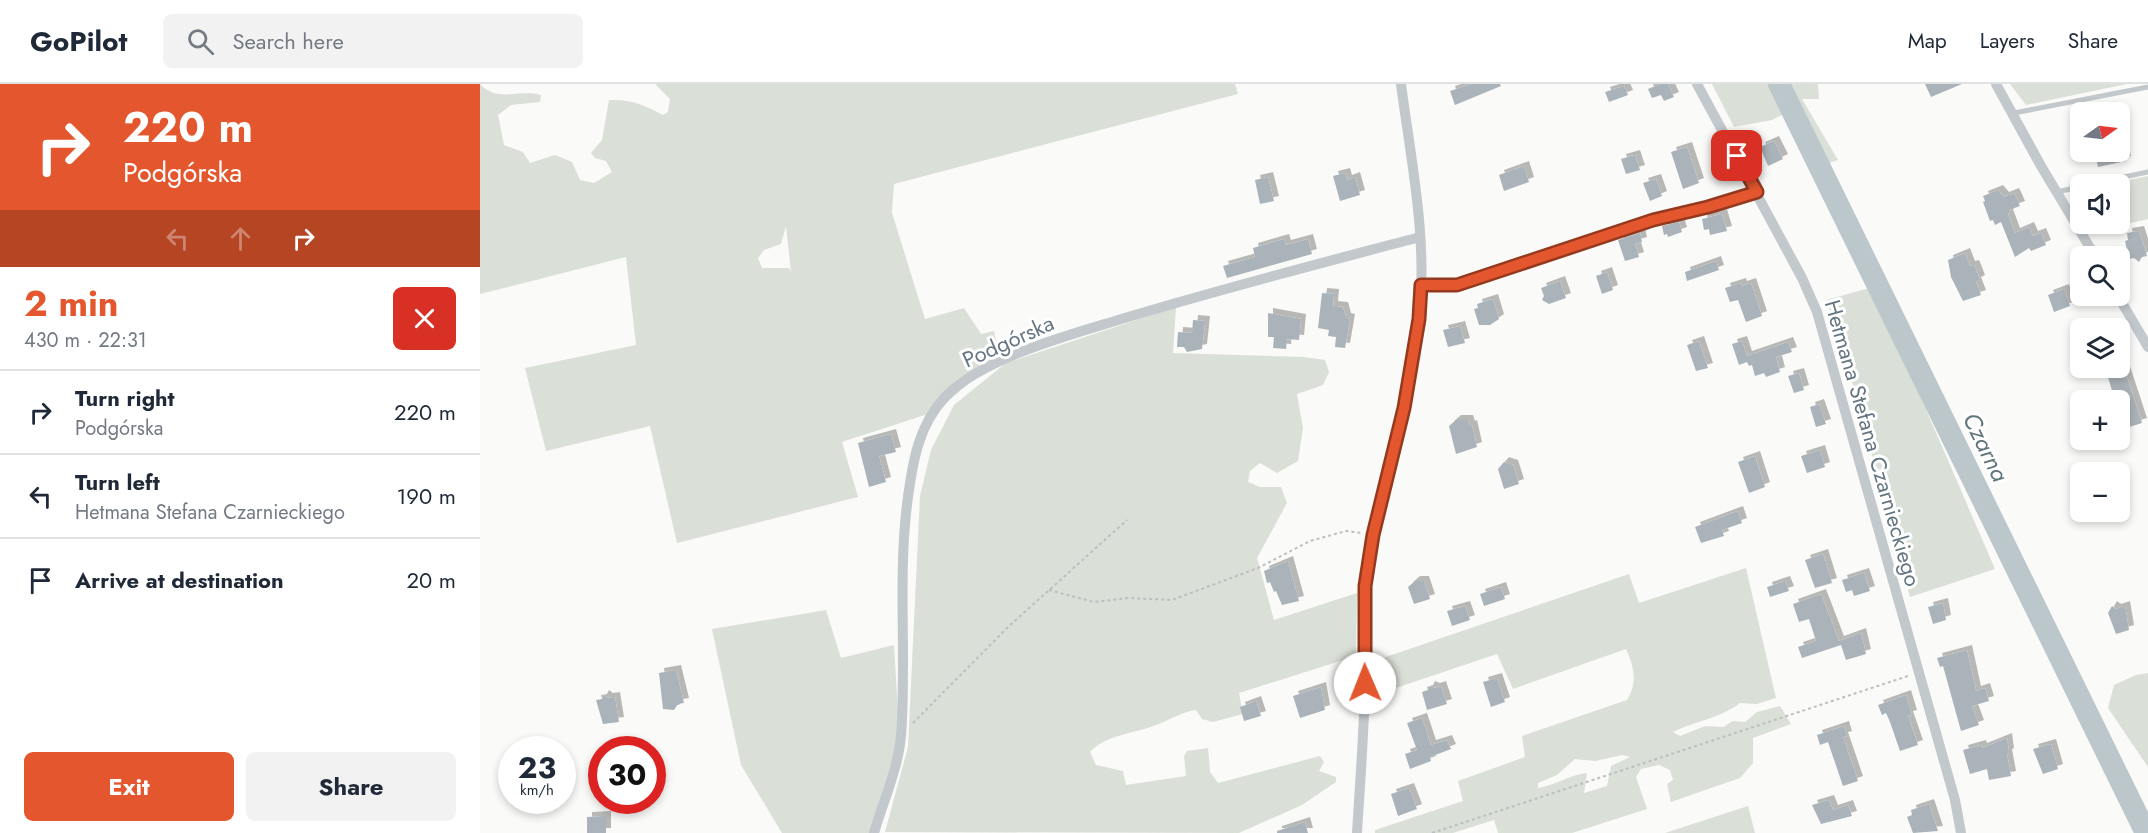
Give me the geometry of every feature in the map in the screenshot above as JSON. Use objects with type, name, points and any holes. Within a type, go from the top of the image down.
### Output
[{"type":"street","points":[[1358,833],[1365,683],[1365,586],[1373,535],[1404,408],[1419,319],[1421,285],[1418,204],[1401,84]]},
{"type":"street","name":"Hetmana Stefana Czarnieckiego","points":[[1697,84],[1802,278],[1816,312],[1955,800],[1961,833]]},
{"type":"street","points":[[1996,84],[2089,246]]},
{"type":"street","points":[[1421,285],[1457,285],[1653,220],[1757,192]]},
{"type":"street","name":"Podgórska","points":[[874,833],[898,754],[901,736],[907,500],[916,446],[929,419],[946,396],[970,376],[1040,345],[1165,306],[1420,237]]},
{"type":"street","points":[[2124,306],[2148,347]]},
{"type":"lane","points":[[2014,113],[2148,87]]},
{"type":"lane","points":[[2130,176],[2148,172]]},
{"type":"lane","points":[[2056,192],[2070,189]]},
{"type":"path","points":[[901,736],[937,696],[973,666],[1008,627],[1127,520]]},
{"type":"path","points":[[1049,590],[1094,602],[1129,598],[1172,600],[1258,568],[1310,541],[1346,531],[1373,535]]},
{"type":"path","points":[[1432,833],[1919,672]]},
{"type":"shaded area","points":[[480,84],[494,93],[541,95],[540,102],[511,105],[498,115],[504,145],[523,152],[530,163],[555,155],[572,162],[580,180],[594,183],[612,172],[606,161],[595,158],[591,153],[602,140],[609,100],[637,103],[663,115],[668,112],[670,99],[655,84],[1235,84],[1238,94],[894,184],[892,213],[925,319],[964,308],[981,334],[994,331],[999,357],[937,411],[842,442],[858,497],[677,543],[650,426],[546,451],[525,368],[636,345],[626,257],[480,294]],"holes":[[[786,226],[791,272],[789,268],[762,268],[758,258],[764,250],[781,244]]]},
{"type":"shaded area","points":[[1712,84],[1774,84],[1788,112],[1772,120],[1734,127]]},
{"type":"shaded area","points":[[1783,84],[1818,84],[1819,99],[1802,99],[1838,160],[1820,166]]},
{"type":"shaded area","points":[[2010,84],[2127,84],[2026,105]]},
{"type":"shaded area","points":[[2148,176],[2148,219],[2130,223],[2130,180]]},
{"type":"shaded area","points":[[1873,287],[1995,569],[1910,597],[1840,338],[1826,300]]},
{"type":"shaded area","points":[[1176,307],[1173,353],[1304,357],[1325,360],[1329,372],[1323,385],[1297,394],[1303,428],[1298,461],[1277,473],[1260,463],[1250,471],[1248,482],[1260,487],[1281,487],[1287,503],[1257,558],[1274,620],[1357,593],[1356,656],[1239,693],[1243,714],[1213,722],[1202,719],[1196,710],[1191,711],[1148,728],[1104,741],[1090,752],[1096,765],[1123,771],[1126,785],[1186,776],[1184,756],[1187,751],[1208,748],[1210,772],[1218,783],[1320,756],[1324,762],[1319,771],[1336,777],[1336,782],[1302,805],[1239,833],[885,832],[908,747],[920,496],[931,450],[954,405],[1006,363]]},
{"type":"shaded area","points":[[1746,568],[1776,698],[1757,704],[1740,703],[1725,712],[1673,732],[1680,736],[1705,726],[1723,727],[1733,721],[1745,722],[1757,712],[1780,706],[1791,724],[1753,738],[1753,763],[1740,778],[1671,802],[1667,784],[1673,780],[1670,770],[1659,765],[1641,769],[1636,777],[1647,809],[1572,833],[1498,833],[1494,820],[1453,833],[1375,833],[1375,830],[1463,801],[1458,781],[1525,757],[1522,736],[1627,700],[1633,687],[1634,674],[1626,649],[1513,689],[1497,654],[1372,696],[1374,661],[1629,574],[1639,603]],"holes":[[[1622,755],[1630,757],[1611,766],[1607,786],[1584,793],[1587,773],[1538,788],[1538,783],[1557,775],[1575,759],[1595,761]]]},
{"type":"shaded area","points":[[826,610],[841,658],[894,645],[900,745],[874,833],[782,833],[741,765],[712,629]]},
{"type":"shaded area","points":[[2148,673],[2148,767],[2108,708],[2114,685],[2136,675]]},
{"type":"shaded area","points":[[1748,806],[1755,833],[1665,833]]},
{"type":"building","points":[[1472,84],[1500,84],[1501,86],[1455,105],[1450,91]]},
{"type":"building","points":[[1660,84],[1668,84],[1674,97],[1664,101],[1661,95],[1652,98],[1648,89]]},
{"type":"building","points":[[1925,84],[1962,84],[1931,97]]},
{"type":"building","points":[[1624,86],[1628,95],[1609,102],[1605,92]]},
{"type":"building","points":[[1774,141],[1783,159],[1768,166],[1760,147]]},
{"type":"building","points":[[1687,147],[1699,183],[1683,189],[1671,152]]},
{"type":"building","points":[[1635,155],[1640,170],[1626,174],[1621,159]]},
{"type":"building","points":[[2097,162],[2121,162],[2098,167]]},
{"type":"building","points":[[1524,166],[1529,182],[1504,191],[1499,175]]},
{"type":"building","points":[[1345,173],[1347,180],[1355,177],[1360,195],[1340,201],[1333,176]]},
{"type":"building","points":[[1268,177],[1274,201],[1260,204],[1255,180]]},
{"type":"building","points":[[1656,179],[1662,196],[1650,201],[1643,183]]},
{"type":"building","points":[[1998,190],[2004,197],[2014,193],[2020,206],[2009,210],[2008,214],[2015,233],[2029,227],[2033,236],[2041,233],[2046,245],[2031,251],[2029,248],[2015,257],[2001,222],[1995,225],[1993,220],[1990,221],[1983,202],[1985,201],[1983,196]]},
{"type":"building","points":[[1722,214],[1727,231],[1710,235],[1709,229],[1704,230],[1702,219]]},
{"type":"building","points":[[1679,222],[1682,232],[1668,237],[1667,234],[1664,235],[1662,226]]},
{"type":"building","points":[[2139,231],[2147,256],[2142,257],[2139,262],[2134,258],[2130,259],[2130,246],[2126,246],[2125,241],[2128,240],[2127,234]]},
{"type":"building","points":[[1640,233],[1642,242],[1635,244],[1639,257],[1625,261],[1618,240]]},
{"type":"building","points":[[1284,239],[1286,245],[1308,239],[1312,254],[1227,278],[1223,266],[1255,257],[1253,248]]},
{"type":"building","points":[[1965,253],[1970,266],[1974,265],[1977,272],[1980,280],[1976,282],[1981,295],[1963,301],[1951,277],[1948,260]]},
{"type":"building","points":[[1716,261],[1719,270],[1687,281],[1685,272]]},
{"type":"building","points":[[1607,272],[1613,290],[1602,294],[1596,276]]},
{"type":"building","points":[[1560,281],[1566,298],[1549,304],[1542,300],[1544,296],[1541,288]]},
{"type":"building","points":[[1741,283],[1742,286],[1751,283],[1762,316],[1746,322],[1738,300],[1730,302],[1725,288]]},
{"type":"building","points":[[2064,289],[2070,306],[2054,312],[2048,295]]},
{"type":"building","points":[[1322,293],[1334,294],[1333,306],[1343,307],[1346,318],[1350,319],[1345,348],[1335,347],[1336,337],[1328,336],[1329,330],[1318,328]]},
{"type":"building","points":[[1493,299],[1499,319],[1490,325],[1479,325],[1474,309],[1478,308],[1477,304]]},
{"type":"building","points":[[1268,313],[1301,319],[1299,340],[1287,339],[1286,349],[1273,348],[1274,337],[1268,337]]},
{"type":"building","points":[[1193,320],[1205,321],[1202,349],[1187,352],[1184,347],[1177,347],[1178,332],[1192,333]]},
{"type":"building","points":[[1460,326],[1465,343],[1448,347],[1443,330]]},
{"type":"building","points":[[1699,341],[1708,368],[1696,371],[1687,345]]},
{"type":"building","points":[[1742,341],[1747,356],[1788,342],[1792,352],[1776,357],[1780,372],[1766,377],[1764,373],[1755,376],[1752,365],[1749,366],[1747,362],[1739,365],[1732,344]]},
{"type":"building","points":[[1799,373],[1804,390],[1794,393],[1788,376]]},
{"type":"building","points":[[2108,378],[2127,378],[2142,423],[2130,427],[2130,390],[2112,390]]},
{"type":"building","points":[[1819,404],[1826,424],[1816,427],[1810,407]]},
{"type":"building","points":[[1456,420],[1468,420],[1470,426],[1472,425],[1477,447],[1456,454],[1449,426]]},
{"type":"building","points":[[891,434],[896,452],[879,456],[886,482],[869,487],[858,443]]},
{"type":"building","points":[[1820,450],[1825,467],[1807,473],[1801,456]]},
{"type":"building","points":[[1755,456],[1765,487],[1749,493],[1738,462]]},
{"type":"building","points":[[1504,462],[1513,465],[1519,484],[1504,489],[1498,469]]},
{"type":"building","points":[[1738,511],[1742,523],[1722,530],[1724,536],[1701,543],[1695,527]]},
{"type":"building","points":[[1823,554],[1832,583],[1815,588],[1805,560]]},
{"type":"building","points":[[1288,561],[1299,601],[1282,605],[1270,582],[1267,583],[1264,571]]},
{"type":"building","points":[[1864,573],[1870,591],[1854,596],[1852,590],[1846,592],[1842,580]]},
{"type":"building","points":[[1415,581],[1424,581],[1430,599],[1414,604],[1408,587]]},
{"type":"building","points":[[1785,581],[1789,591],[1770,597],[1767,587]]},
{"type":"building","points":[[1501,587],[1505,599],[1484,606],[1480,594]]},
{"type":"building","points":[[1821,594],[1839,641],[1861,633],[1866,654],[1846,660],[1841,645],[1802,658],[1798,647],[1816,641],[1809,619],[1799,622],[1793,604]]},
{"type":"building","points":[[1943,603],[1946,620],[1933,624],[1928,607]]},
{"type":"building","points":[[1465,606],[1470,620],[1452,626],[1447,611]]},
{"type":"building","points":[[2112,606],[2116,609],[2125,606],[2129,630],[2116,634],[2108,613]]},
{"type":"building","points":[[1967,650],[1976,691],[1985,688],[1989,701],[1972,706],[1979,725],[1961,731],[1943,666],[1940,667],[1937,658]]},
{"type":"building","points":[[676,670],[684,703],[678,704],[674,710],[663,709],[659,673]]},
{"type":"building","points":[[1497,678],[1505,702],[1491,707],[1483,682]]},
{"type":"building","points":[[1430,686],[1435,688],[1441,686],[1447,704],[1427,710],[1422,692],[1428,690]]},
{"type":"building","points":[[1321,687],[1325,710],[1300,718],[1293,696]]},
{"type":"building","points":[[604,695],[608,698],[615,697],[619,722],[603,724],[596,700],[602,699]]},
{"type":"building","points":[[1906,695],[1912,715],[1908,716],[1918,745],[1900,751],[1886,713],[1882,715],[1878,705]]},
{"type":"building","points":[[1256,701],[1261,716],[1244,721],[1240,707]]},
{"type":"building","points":[[1422,718],[1431,745],[1447,740],[1451,749],[1430,757],[1431,761],[1410,769],[1405,754],[1417,750],[1407,723]]},
{"type":"building","points":[[1844,726],[1847,736],[1843,737],[1858,781],[1843,786],[1828,742],[1820,745],[1817,735]]},
{"type":"building","points":[[2007,738],[2011,776],[1989,780],[1987,769],[1970,774],[1963,750],[1981,745],[1982,748]]},
{"type":"building","points":[[2051,744],[2058,769],[2043,774],[2033,749]]},
{"type":"building","points":[[1409,788],[1417,809],[1398,816],[1391,794]]},
{"type":"building","points":[[1829,800],[1833,810],[1848,805],[1852,816],[1821,824],[1812,805]]},
{"type":"building","points":[[1929,804],[1938,831],[1913,833],[1907,817],[1912,815],[1911,810]]},
{"type":"building","points":[[606,816],[606,833],[587,833],[587,817]]},
{"type":"building","points":[[1305,822],[1308,833],[1277,833],[1277,831]]},
{"type":"waterway","name":"Czarna","points":[[1779,84],[2146,833]]},
{"type":"route","points":[[1365,683],[1365,586],[1373,535],[1404,408],[1419,319],[1421,285],[1436,287],[1457,285],[1496,274],[1653,220],[1757,192],[1737,156]]}]
